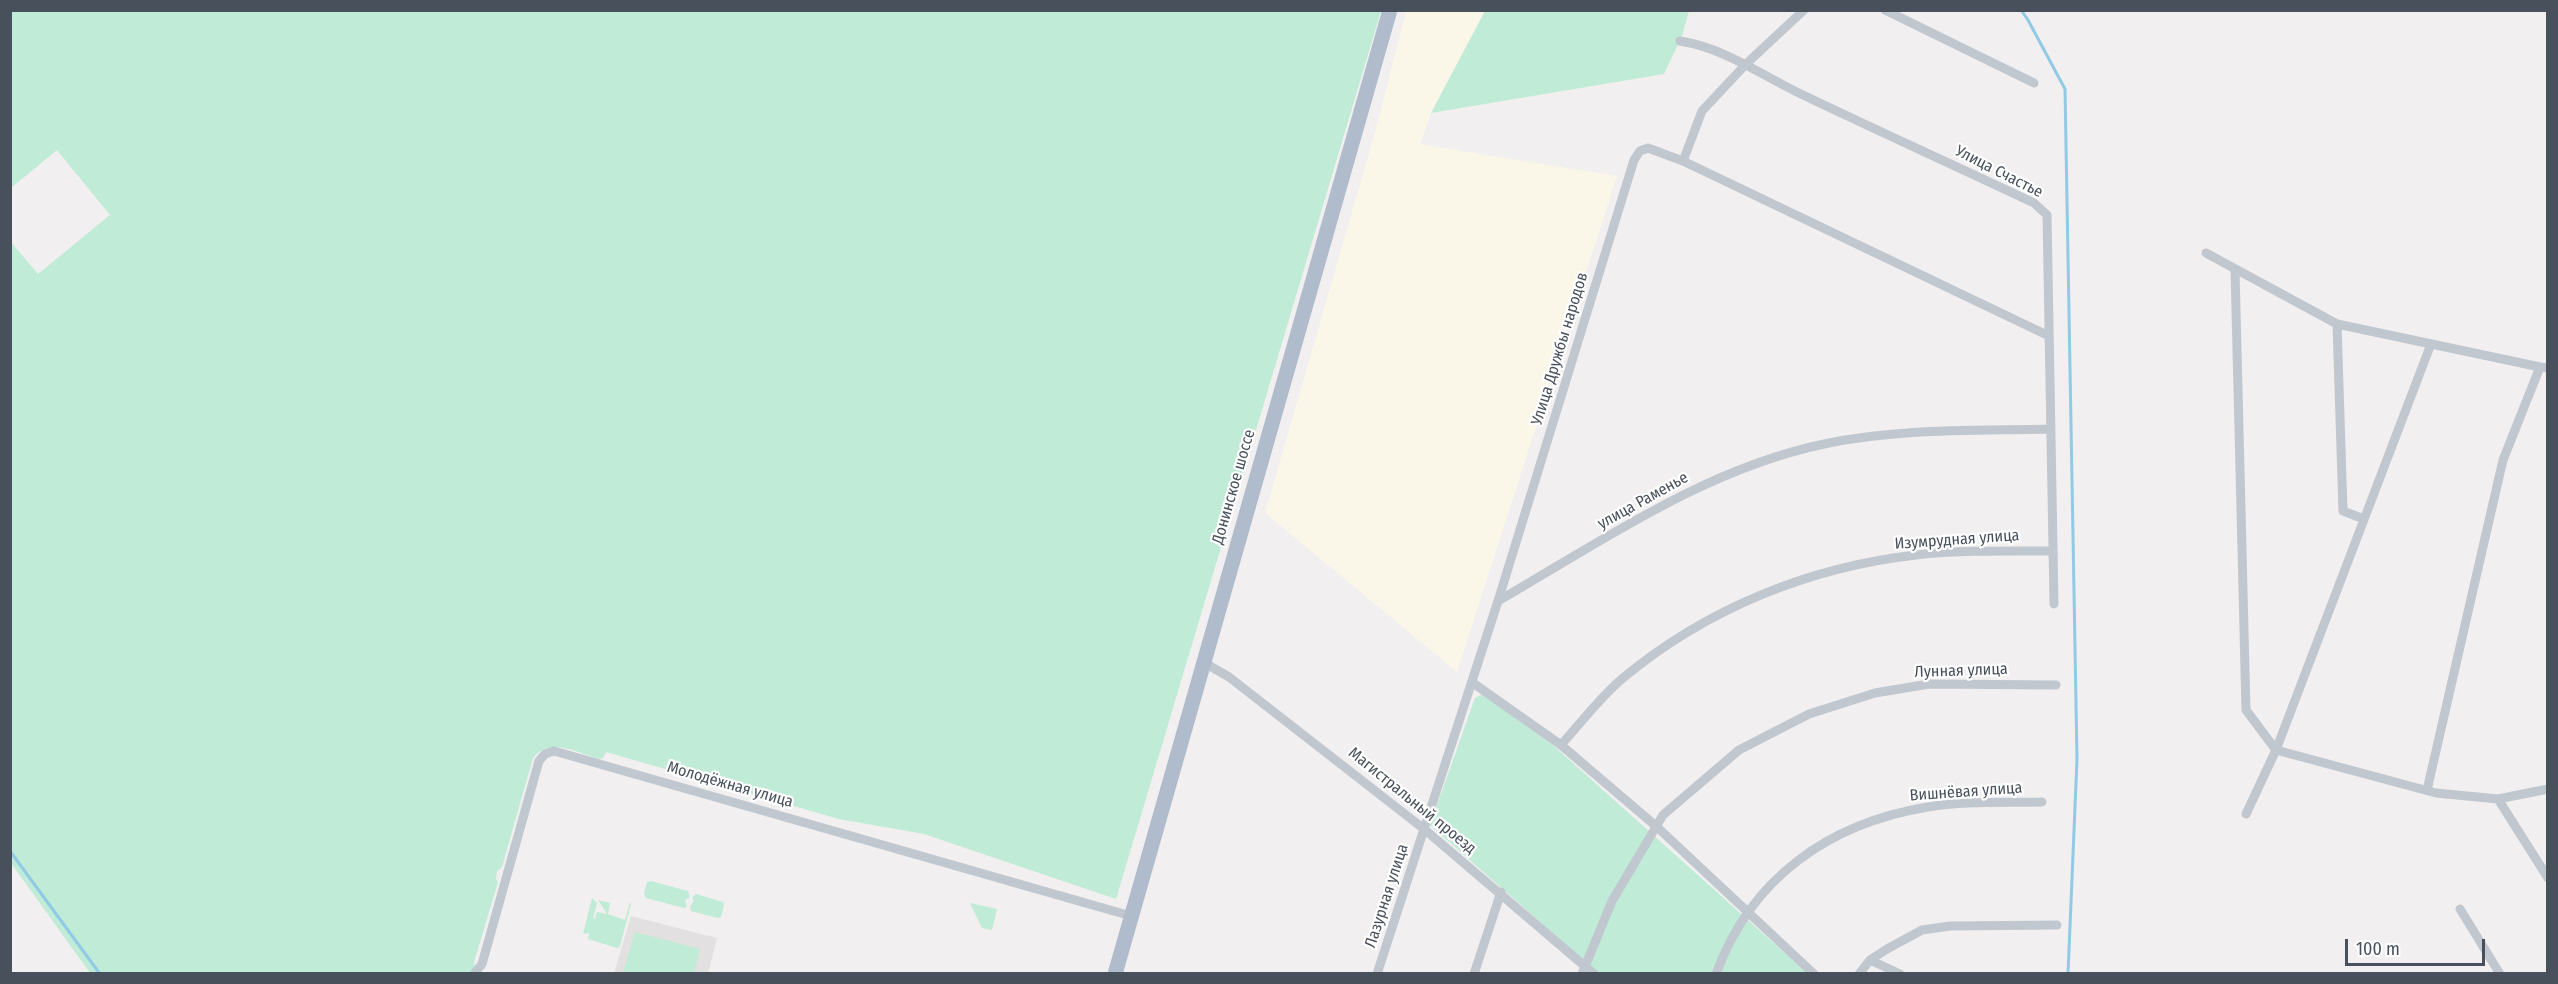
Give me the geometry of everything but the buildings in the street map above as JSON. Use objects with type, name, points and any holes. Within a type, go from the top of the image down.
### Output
[{"type":"main road","name":"Донинское шоссе","points":[[1115,974],[1390,10]]},
{"type":"street","points":[[1683,161],[1702,111],[1746,64],[1803,10]]},
{"type":"street","points":[[1885,10],[2034,83]]},
{"type":"street","name":"Улица Счастье","points":[[1680,41],[1699,44],[1746,64],[1798,93],[2034,203],[2047,215],[2054,604]]},
{"type":"street","name":"Улица Дружбы народов","points":[[1498,601],[1634,160],[1640,151],[1648,148],[1683,161],[2049,336]]},
{"type":"street","points":[[2206,253],[2337,324],[2544,368],[2503,460],[2427,790]]},
{"type":"street","points":[[2235,270],[2246,710],[2276,750],[2427,790],[2498,799],[2547,789]]},
{"type":"street","points":[[2337,324],[2343,511],[2364,519]]},
{"type":"street","points":[[2246,814],[2276,750],[2431,344]]},
{"type":"street","name":"улица Раменье","points":[[1498,601],[1688,493],[1731,472],[1775,458],[1824,444],[1914,432],[2050,429]]},
{"type":"street","name":"Изумрудная улица","points":[[1561,745],[1621,680],[1667,644],[1733,606],[1779,586],[1856,565],[1917,555],[2053,551]]},
{"type":"street","points":[[1425,829],[1498,601]]},
{"type":"street","name":"Магистральный проезд","points":[[1203,662],[1229,677],[1425,829],[1501,892],[1583,969],[1594,974]]},
{"type":"street","points":[[1473,683],[1561,745],[1657,827],[1814,974]]},
{"type":"street","name":"Лунная улица","points":[[1583,969],[1612,902],[1664,815],[1739,750],[1809,714],[1875,693],[1929,684],[2056,685]]},
{"type":"street","name":"Молодёжная улица","points":[[474,974],[482,964],[539,761],[545,754],[554,752],[1131,916]]},
{"type":"street","points":[[2498,799],[2547,878]]},
{"type":"street","name":"Вишнёвая улица","points":[[1716,974],[1747,912],[1779,876],[1800,858],[1832,837],[1865,822],[1930,806],[2042,801]]},
{"type":"street","name":"Лазурная улица","points":[[1377,974],[1425,829]]},
{"type":"street","points":[[1474,974],[1501,892]]},
{"type":"street","points":[[2460,909],[2500,974]]},
{"type":"street","points":[[1859,974],[1870,960],[1908,935],[1932,927],[2057,925]]},
{"type":"street","points":[[1870,960],[1900,974]]},
{"type":"shaded area","points":[[1406,11],[1485,11],[1431,113],[1420,144],[1617,176],[1457,672],[1265,513],[1374,136]]},
{"type":"shaded area","points":[[631,916],[717,938],[708,973],[614,974]]},
{"type":"green space","points":[[11,11],[1381,11],[1116,899],[924,834],[839,819],[606,752],[603,758],[598,759],[555,747],[547,748],[533,758],[502,867],[497,871],[498,882],[474,962],[478,973],[90,973],[11,863],[10,241],[38,274],[110,215],[57,150],[11,188]]},
{"type":"green space","points":[[1485,11],[1689,11],[1682,36],[1664,74],[1431,113]]},
{"type":"green space","points":[[1483,694],[1555,747],[1807,973],[1598,973],[1430,825],[1475,698]]},
{"type":"green space","points":[[651,881],[688,891],[690,897],[685,900],[687,907],[646,898],[644,894],[647,882]]},
{"type":"green space","points":[[696,894],[723,902],[721,917],[691,911],[690,906],[694,901],[692,898]]},
{"type":"green space","points":[[592,898],[597,903],[593,918],[595,919],[597,912],[607,914],[598,900],[610,903],[608,914],[625,920],[630,902],[631,904],[620,946],[617,948],[588,939],[589,933],[583,934]]},
{"type":"green space","points":[[970,903],[997,909],[992,930],[982,928]]},
{"type":"green space","points":[[635,932],[700,949],[694,973],[623,973]]},
{"type":"waterway","points":[[2021,10],[2065,89],[2077,759],[2068,974]]},
{"type":"waterway","points":[[10,851],[100,974]]}]
